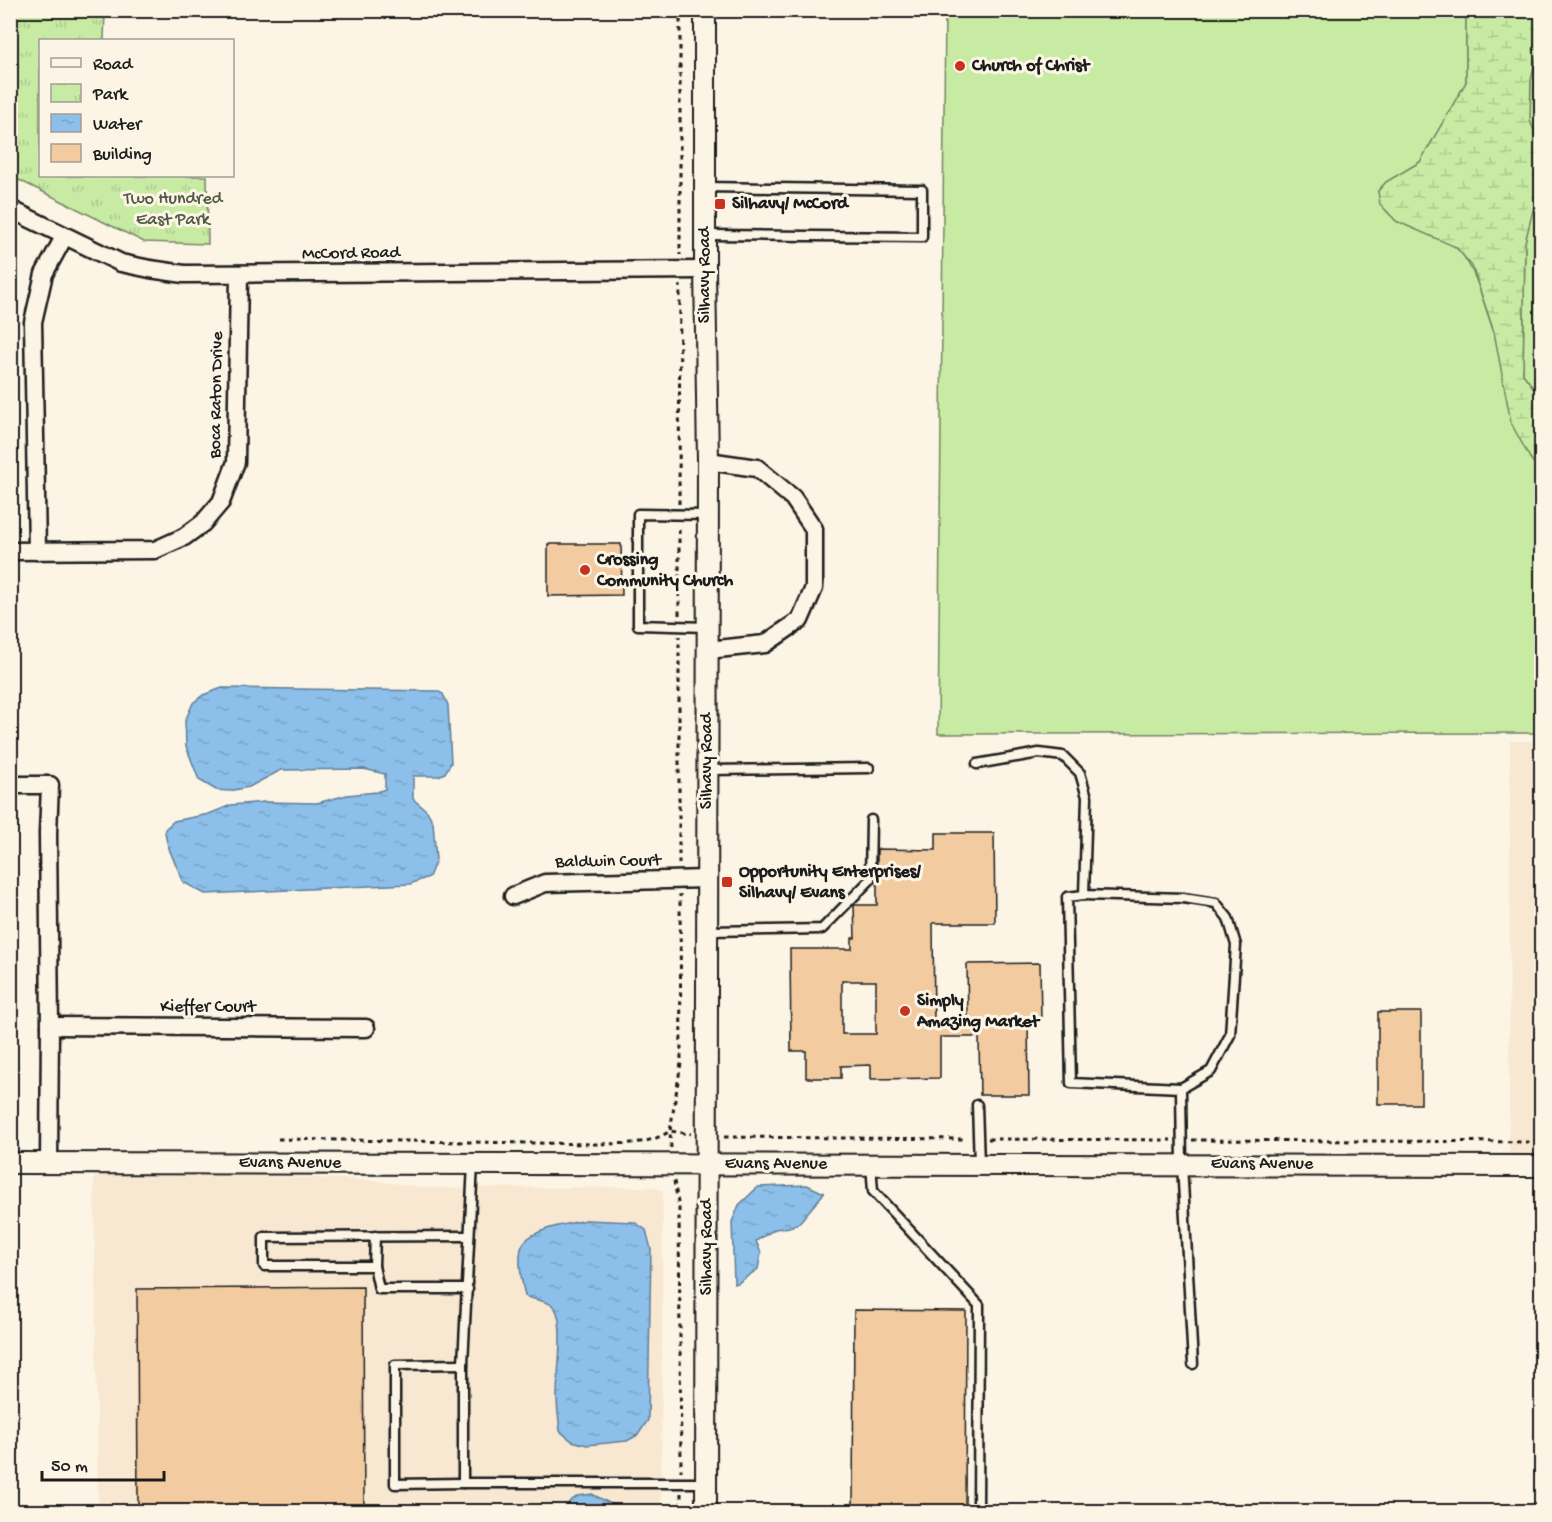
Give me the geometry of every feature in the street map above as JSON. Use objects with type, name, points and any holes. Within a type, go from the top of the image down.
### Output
[{"type":"street","name":"Silhavy Road","points":[[705,10],[708,461],[706,1512]]},
{"type":"street","name":"McCord Road","points":[[10,209],[122,263],[184,274],[705,270]]},
{"type":"street","points":[[37,551],[33,322],[44,274],[64,237]]},
{"type":"street","name":"Boca Raton Drive","points":[[10,551],[155,550],[184,537],[203,523],[221,502],[236,462],[239,275]]},
{"type":"street","points":[[708,461],[757,468],[793,498],[814,529],[813,588],[800,620],[765,644],[708,650]]},
{"type":"street","points":[[10,785],[50,784],[48,833],[49,1163]]},
{"type":"street","name":"Baldwin Court","points":[[513,896],[544,882],[707,879]]},
{"type":"street","name":"Kieffer Court","points":[[50,1026],[366,1028]]},
{"type":"street","name":"Evans Avenue","points":[[10,1163],[1542,1166]]},
{"type":"lane","points":[[705,187],[921,190],[922,237],[705,235]]},
{"type":"lane","points":[[708,515],[638,514],[638,625],[708,627]]},
{"type":"lane","points":[[977,764],[1039,753],[1063,756],[1080,773],[1087,797],[1084,896]]},
{"type":"lane","points":[[707,770],[869,768]]},
{"type":"lane","points":[[707,931],[822,929],[870,880],[871,820]]},
{"type":"lane","points":[[1084,896],[1183,898],[1216,903],[1228,918],[1236,945],[1230,1035],[1211,1071],[1180,1088],[1071,1083],[1067,897],[1084,896]]},
{"type":"lane","points":[[1180,1088],[1193,1364]]},
{"type":"lane","points":[[977,1105],[979,1164]]},
{"type":"lane","points":[[463,1483],[463,1364],[473,1164]]},
{"type":"lane","points":[[871,1164],[873,1191],[979,1305],[978,1512]]},
{"type":"lane","points":[[375,1236],[374,1266],[380,1288],[468,1289]]},
{"type":"lane","points":[[374,1266],[264,1266],[264,1237],[469,1236]]},
{"type":"lane","points":[[463,1364],[395,1365],[395,1484],[706,1483]]},
{"type":"path","points":[[680,10],[679,880],[681,1063],[670,1131],[679,1208],[681,1512]]},
{"type":"path","points":[[278,1139],[597,1144],[640,1143],[661,1137],[670,1131],[733,1138],[1542,1142]]},
{"type":"shaded area","points":[[1510,741],[1541,741],[1541,1158],[1509,1157]]},
{"type":"shaded area","points":[[94,1175],[372,1180],[427,1188],[654,1187],[663,1191],[661,1511],[98,1511]]},
{"type":"green space","name":"Two Hundred East Park","points":[[10,11],[105,11],[104,39],[39,39],[39,177],[207,177],[208,244],[144,242],[11,176]]},
{"type":"green space","points":[[945,11],[1466,11],[1466,82],[1420,162],[1386,182],[1378,191],[1382,205],[1401,223],[1452,245],[1467,261],[1477,282],[1493,330],[1530,458],[1541,472],[1541,733],[938,734]]},
{"type":"green space","points":[[1466,11],[1541,11],[1541,53],[1537,55],[1531,80],[1530,121],[1541,146],[1542,175],[1525,242],[1523,374],[1541,398],[1541,472],[1530,458],[1511,423],[1494,332],[1472,266],[1456,247],[1396,221],[1380,204],[1378,191],[1386,182],[1420,162],[1466,82]]},
{"type":"green space","points":[[1541,53],[1541,148],[1530,121],[1531,80],[1537,55]]},
{"type":"green space","points":[[1541,175],[1541,398],[1523,374],[1525,242]]},
{"type":"water","points":[[222,688],[437,691],[443,694],[448,705],[451,763],[445,773],[439,776],[413,776],[413,799],[427,811],[433,822],[436,860],[429,877],[410,884],[205,894],[183,882],[169,849],[165,829],[174,821],[209,814],[231,805],[265,802],[317,803],[385,789],[385,774],[364,769],[281,770],[249,787],[229,791],[216,790],[199,780],[186,746],[185,721],[193,703],[203,695]]},
{"type":"water","points":[[807,1185],[824,1193],[799,1223],[775,1229],[756,1241],[761,1253],[758,1269],[734,1284],[732,1222],[739,1205],[758,1187]]},
{"type":"water","points":[[586,1220],[634,1222],[646,1230],[651,1249],[648,1420],[638,1435],[627,1441],[587,1445],[572,1441],[560,1431],[557,1399],[560,1337],[558,1314],[552,1305],[525,1296],[520,1262],[523,1244],[534,1234]]},
{"type":"water","points":[[592,1494],[615,1506],[617,1511],[566,1511],[569,1502],[578,1496]]},
{"type":"building","name":"Crossing Community Church","points":[[548,544],[621,544],[622,595],[548,596]]},
{"type":"building","points":[[936,833],[994,833],[995,923],[933,923],[934,1023],[968,1022],[967,964],[1040,963],[1041,1021],[1028,1021],[1029,1095],[980,1095],[979,1037],[940,1037],[940,1078],[871,1079],[871,1065],[841,1066],[841,1078],[806,1078],[806,1051],[791,1051],[790,949],[852,949],[852,938],[855,938],[854,905],[877,905],[877,849],[936,850]],"holes":[[[842,981],[876,981],[876,1034],[842,1034]]]},
{"type":"building","points":[[1378,1012],[1421,1012],[1421,1104],[1378,1104]]},
{"type":"building","points":[[363,1287],[364,1512],[138,1512],[137,1289]]},
{"type":"building","points":[[854,1310],[966,1311],[965,1512],[853,1512]]},
{"type":"place","name":"Church of Christ","points":[[960,66]]},
{"type":"place","name":"Silhavy/ McCord","points":[[720,204]]},
{"type":"place","name":"Crossing Community Church","points":[[585,570]]},
{"type":"place","name":"Opportunity Enterprises/ Silhavy/ Evans","points":[[727,882]]},
{"type":"place","name":"Simply Amazing Market","points":[[905,1011]]}]
